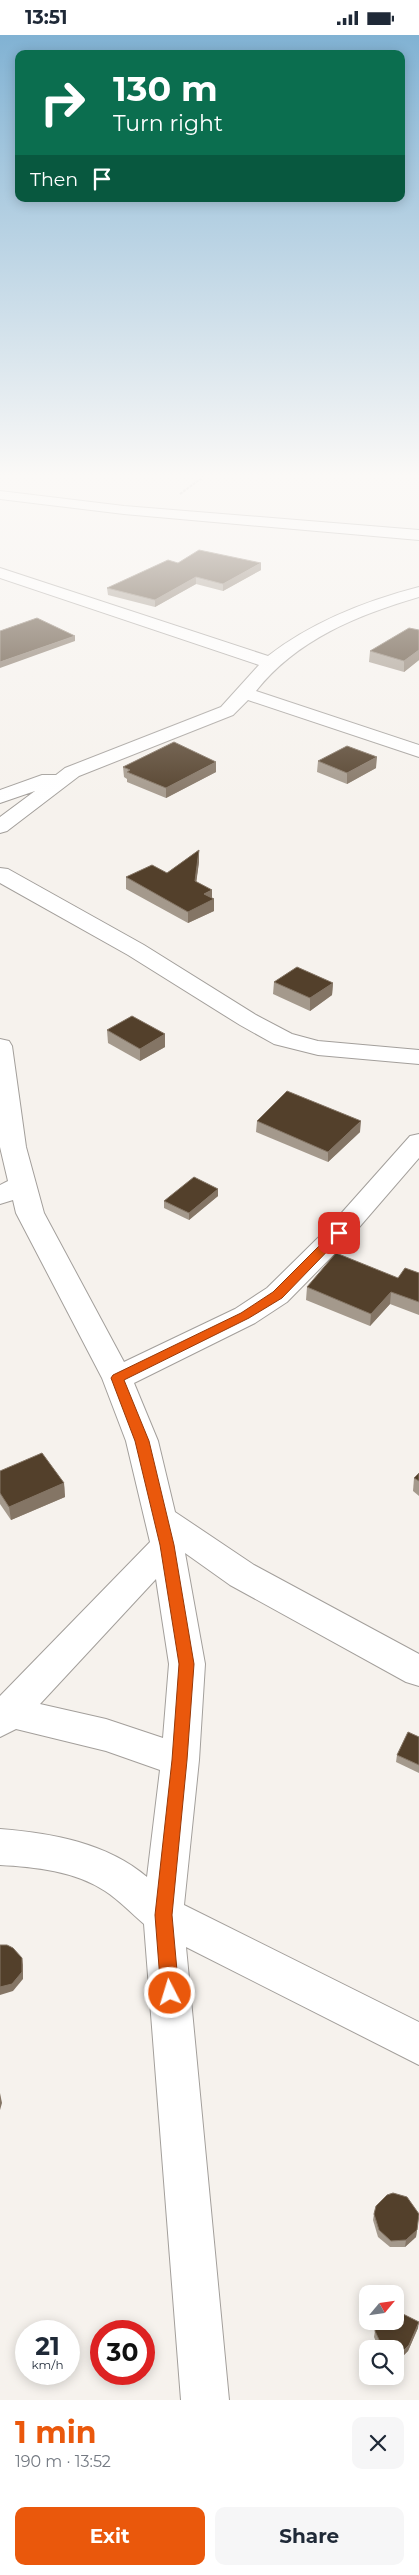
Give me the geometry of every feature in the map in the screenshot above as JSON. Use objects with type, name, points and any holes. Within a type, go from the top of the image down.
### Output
[{"type":"street","points":[[43,587],[270,663]]},
{"type":"street","points":[[0,797],[72,772],[227,711],[270,663],[311,635],[348,616],[419,592]]},
{"type":"street","points":[[245,693],[419,751]]},
{"type":"street","points":[[0,827],[72,772]]},
{"type":"street","points":[[0,874],[136,950],[248,1020],[283,1039],[318,1048],[419,1057]]},
{"type":"street","points":[[0,1046],[14,1147],[12,1190],[30,1213],[117,1378],[142,1441],[164,1532],[187,1664],[180,1760],[163,1915],[205,2400]]},
{"type":"street","points":[[117,1378],[245,1315],[278,1295],[339,1233],[419,1142]]},
{"type":"street","points":[[164,1532],[419,1671]]},
{"type":"street","points":[[4,1716],[164,1532]]},
{"type":"street","points":[[4,1716],[106,1735],[180,1760]]},
{"type":"street","points":[[0,1847],[30,1849],[81,1859],[119,1878],[163,1915],[419,2044]]},
{"type":"building","points":[[108,587],[178,587],[155,600],[107,588]]},
{"type":"building","points":[[37,618],[75,636],[0,662],[0,631]]},
{"type":"building","points":[[409,628],[419,630],[419,650],[404,661],[370,651]]},
{"type":"building","points":[[174,742],[216,762],[166,788],[127,772],[130,770],[123,767]]},
{"type":"building","points":[[347,746],[377,757],[347,773],[318,761]]},
{"type":"building","points":[[199,850],[195,881],[212,890],[204,894],[214,899],[188,912],[126,877],[152,865],[167,873]]},
{"type":"building","points":[[297,967],[333,983],[310,998],[274,982]]},
{"type":"building","points":[[132,1016],[165,1034],[140,1049],[107,1030]]},
{"type":"building","points":[[287,1091],[361,1121],[328,1152],[257,1121]]},
{"type":"building","points":[[194,1177],[218,1189],[189,1213],[164,1201]]},
{"type":"building","points":[[336,1253],[398,1278],[405,1268],[419,1273],[419,1302],[391,1292],[371,1314],[307,1287]]},
{"type":"building","points":[[42,1453],[64,1483],[9,1507],[0,1493],[0,1471]]},
{"type":"building","points":[[419,1473],[419,1481],[414,1478]]},
{"type":"building","points":[[408,1732],[419,1737],[419,1765],[397,1755]]},
{"type":"building","points":[[0,1945],[7,1945],[13,1948],[22,1958],[22,1972],[12,1984],[0,1987]]},
{"type":"building","points":[[393,2193],[407,2197],[419,2214],[417,2230],[406,2240],[391,2241],[379,2230],[374,2214],[376,2206],[387,2195]]},
{"type":"building","points":[[404,2314],[419,2322],[409,2345],[404,2350],[404,2340],[379,2340],[375,2331],[404,2330]]},
{"type":"route","points":[[170,1993],[163,1915],[180,1760],[187,1664],[167,1545],[142,1441],[117,1378],[245,1315],[278,1295],[339,1233]]}]
